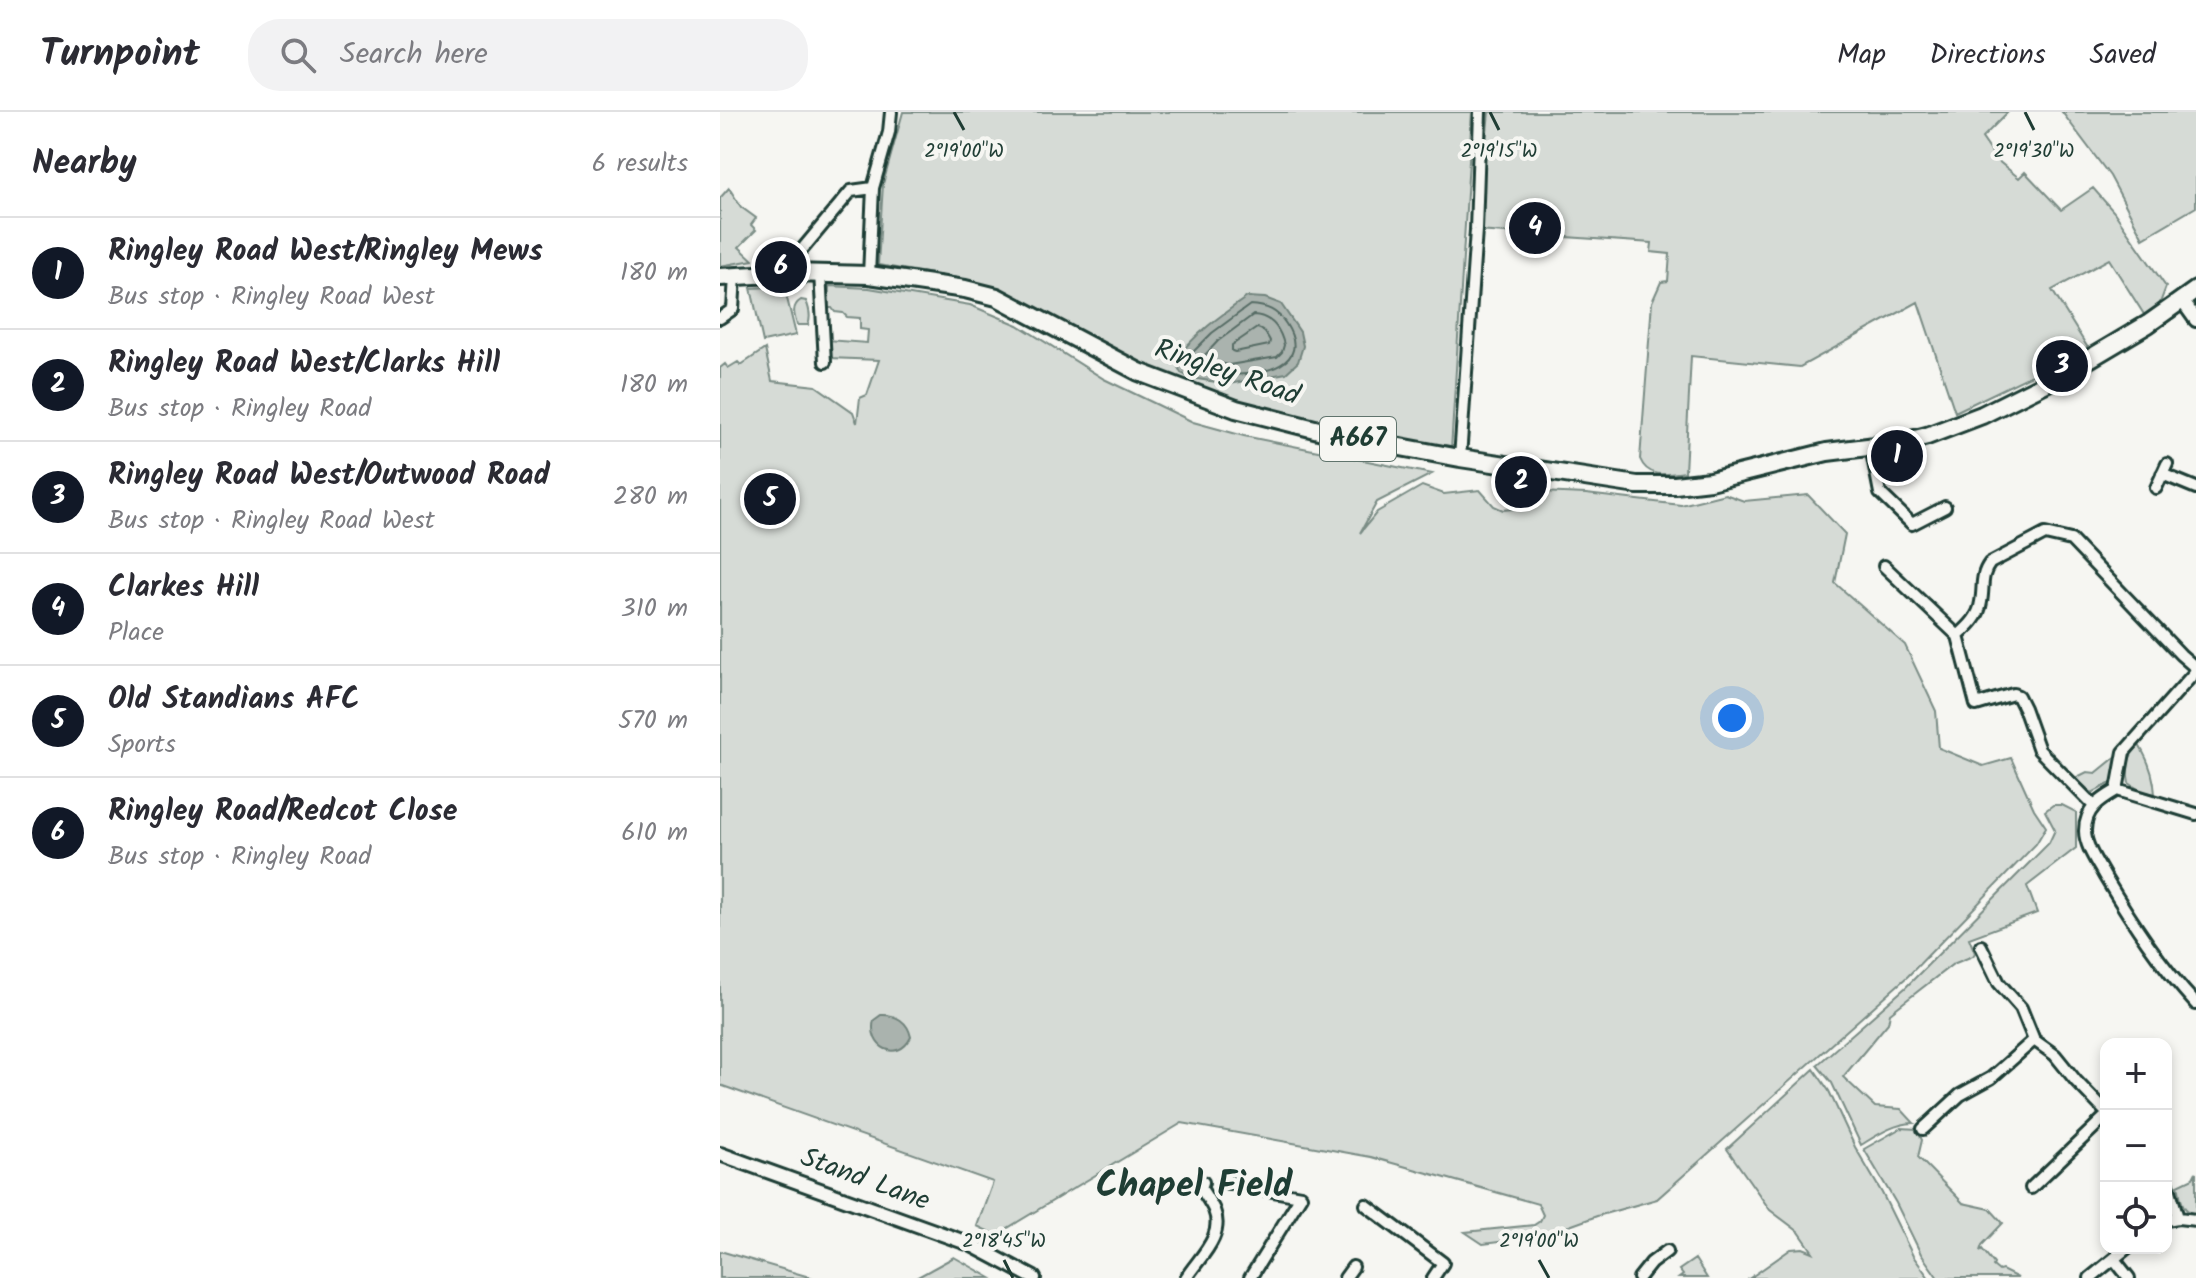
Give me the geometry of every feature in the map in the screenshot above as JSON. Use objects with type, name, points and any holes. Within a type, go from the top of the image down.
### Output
[{"type":"main road","name":"Ringley Road","points":[[728,276],[791,273],[869,275],[934,283],[997,297],[1139,372],[1236,409],[1346,437],[1637,485],[1710,481],[1784,461],[1871,447]]},
{"type":"main road","name":"A667","points":[[1871,447],[1914,440],[1982,415],[2091,358],[2148,324],[2196,290]]},
{"type":"street","points":[[869,275],[873,188],[889,132],[891,112]]},
{"type":"street","points":[[1460,458],[1476,230],[1480,112]]},
{"type":"street","points":[[791,273],[790,264],[851,191],[873,188]]},
{"type":"street","points":[[820,273],[825,362]]},
{"type":"street","points":[[720,318],[733,309],[728,276]]},
{"type":"street","points":[[2181,299],[2196,320]]},
{"type":"street","points":[[1871,447],[1880,493],[1912,524],[1945,507]]},
{"type":"street","points":[[2156,488],[2164,469],[2196,488]]},
{"type":"street","points":[[1958,636],[1979,611],[1982,581],[1988,565],[2045,534],[2071,540],[2196,670],[2124,752],[2117,790],[2093,805],[2084,835],[2096,862],[2135,926],[2196,1004]]},
{"type":"street","points":[[1890,567],[1958,636],[1978,710],[2013,694],[2018,696],[2039,750],[2093,805]]},
{"type":"street","points":[[2117,790],[2196,814]]},
{"type":"street","points":[[1981,946],[1999,983],[2021,1008],[2034,1040],[2055,1055],[2102,1110]]},
{"type":"street","points":[[1923,1129],[1960,1095],[1991,1078],[2034,1040]]},
{"type":"street","points":[[2031,1188],[2100,1120]]},
{"type":"street","name":"Stand Lane","points":[[720,1154],[961,1240],[1034,1278]]},
{"type":"street","points":[[1186,1278],[1216,1234],[1217,1221],[1201,1188],[1203,1182]]},
{"type":"street","points":[[1223,1182],[1301,1196],[1250,1278]]},
{"type":"street","points":[[2167,1182],[2178,1218]]},
{"type":"street","points":[[1366,1205],[1443,1263],[1433,1278]]},
{"type":"street","points":[[2172,1219],[2196,1220]]},
{"type":"street","points":[[1639,1278],[1651,1263],[1667,1251]]},
{"type":"street","points":[[2090,1278],[2120,1254]]},
{"type":"street","points":[[2114,1259],[2129,1278]]},
{"type":"street","points":[[1345,1278],[1353,1267]]},
{"type":"shaded area","points":[[903,112],[1472,112],[1451,450],[1252,407],[1144,368],[1046,315],[974,281],[878,265],[883,184]]},
{"type":"shaded area","points":[[1489,112],[2008,112],[1982,138],[1997,160],[2019,178],[2025,172],[2061,210],[2093,188],[2114,212],[2166,287],[2160,303],[2145,316],[2109,259],[2052,290],[2088,348],[1955,412],[1918,302],[1800,367],[1691,356],[1685,472],[1653,472],[1640,459],[1652,302],[1661,282],[1668,281],[1670,254],[1651,252],[1652,243],[1477,231]]},
{"type":"shaded area","points":[[2062,112],[2196,112],[2196,207],[2143,238],[2110,176]]},
{"type":"shaded area","points":[[729,188],[741,207],[756,218],[751,225],[756,230],[739,247],[753,260],[720,266],[720,198]]},
{"type":"shaded area","points":[[784,286],[796,335],[763,342],[751,288]]},
{"type":"shaded area","points":[[829,286],[869,288],[970,305],[1018,325],[1104,379],[1193,422],[1244,436],[1432,474],[1377,502],[1360,533],[1377,512],[1422,486],[1444,494],[1480,490],[1494,506],[1503,510],[1512,509],[1540,492],[1681,505],[1725,494],[1744,501],[1808,495],[1845,534],[1835,583],[1905,645],[1936,711],[1939,748],[1983,766],[2011,758],[2034,809],[2046,827],[2036,844],[1908,976],[1657,1199],[1539,1237],[1483,1244],[1465,1232],[1534,1225],[1543,1215],[1538,1204],[1371,1157],[1182,1123],[996,1235],[977,1226],[993,1182],[720,1085],[720,368],[725,364],[728,368],[738,362],[741,365],[765,349],[772,381],[816,386],[853,412],[857,423],[860,398],[867,395],[879,360],[829,358],[827,340],[867,343],[868,330],[860,329],[860,318],[847,317],[828,308]]},
{"type":"shaded area","points":[[801,300],[806,301],[808,307],[808,325],[797,325],[794,314]]},
{"type":"shaded area","points":[[2139,745],[2150,768],[2155,794],[2141,791],[2129,783],[2128,762]]},
{"type":"shaded area","points":[[2117,756],[2113,782],[2092,793],[2075,778],[2087,772],[2096,773]]},
{"type":"shaded area","points":[[2053,805],[2062,805],[2076,812],[2076,848],[2027,886],[2037,913],[1969,938],[1975,953],[1973,956],[1953,964],[1890,1013],[1888,1023],[1843,1077],[1875,1107],[1901,1109],[1914,1123],[1880,1133],[1861,1145],[1832,1083],[1817,1065],[1905,988],[2049,843],[2055,830],[2045,811]]},
{"type":"shaded area","points":[[1814,1069],[1829,1091],[1913,1256],[1929,1278],[1750,1278],[1791,1249],[1803,1248],[1813,1252],[1799,1232],[1770,1210],[1727,1149]]},
{"type":"shaded area","points":[[1901,1128],[1917,1129],[1922,1140],[1918,1157],[1963,1203],[1990,1209],[2003,1223],[1980,1251],[1982,1249],[1999,1271],[2018,1278],[1938,1278],[1921,1254],[1864,1149]]},
{"type":"shaded area","points":[[2196,1172],[2196,1214],[2185,1207],[2178,1185],[2193,1178]]},
{"type":"shaded area","points":[[720,1251],[813,1278],[720,1278]]},
{"type":"shaded area","points":[[954,1257],[991,1278],[916,1278]]},
{"type":"shaded area","points":[[1695,1259],[1707,1278],[1679,1278],[1683,1275],[1679,1270]]},
{"type":"water","points":[[1247,297],[1265,298],[1281,304],[1300,332],[1303,346],[1298,362],[1286,373],[1229,384],[1191,378],[1181,373],[1175,361],[1181,352],[1208,326]]},
{"type":"water","points":[[881,1015],[896,1018],[907,1027],[911,1037],[899,1050],[885,1049],[875,1038],[874,1020]]},
{"type":"place","name":"Clarkes Hill","points":[[1535,228]]},
{"type":"place","name":"Ringley Road/Redcot Close","points":[[781,267]]},
{"type":"place","name":"Ringley Road West/Outwood Road","points":[[2062,366]]},
{"type":"place","name":"Ringley Road West/Ringley Mews","points":[[1897,456]]},
{"type":"place","name":"Ringley Road West/Clarks Hill","points":[[1521,482]]},
{"type":"place","name":"Old Standians AFC","points":[[770,499]]},
{"type":"district","name":"Chapel Field","points":[[1194,1186]]}]
